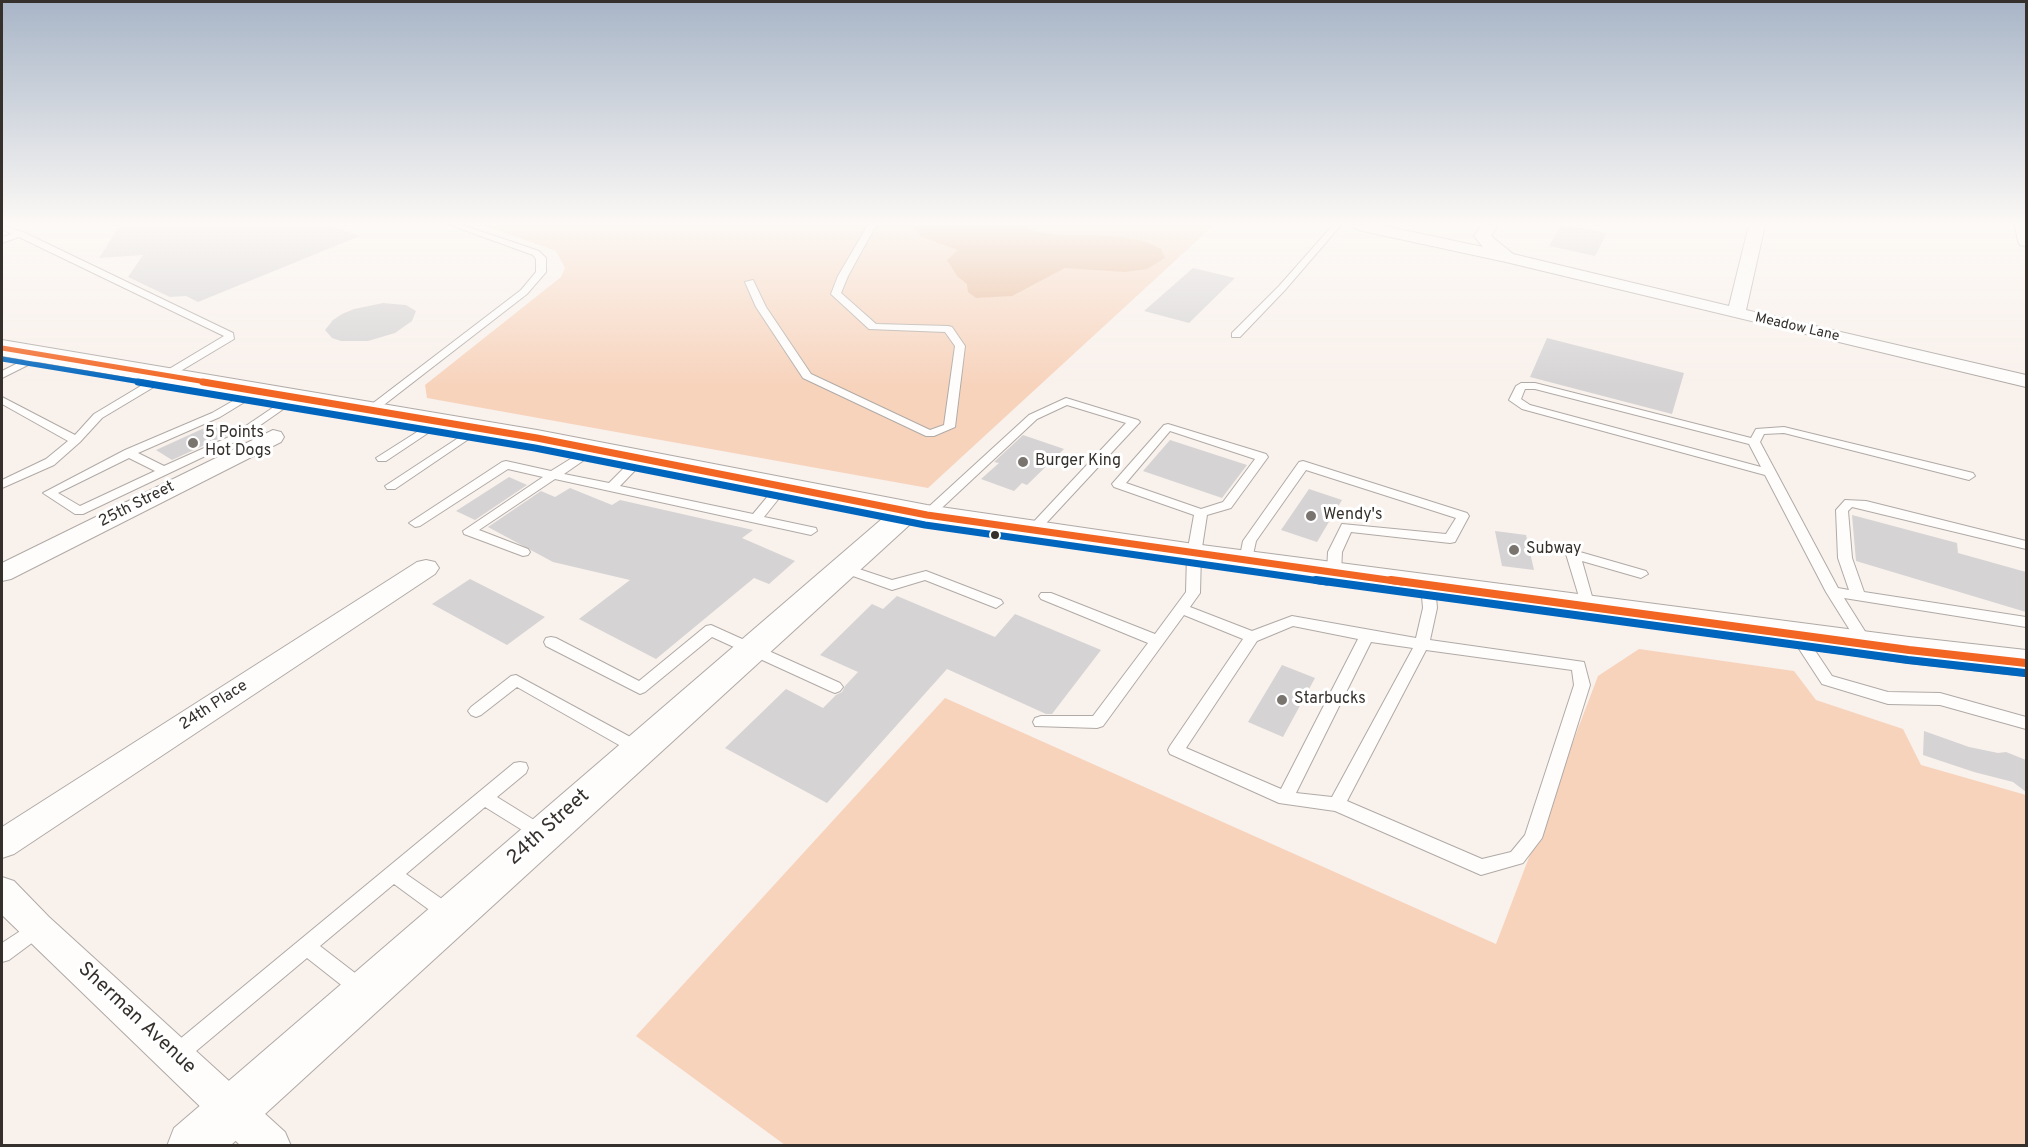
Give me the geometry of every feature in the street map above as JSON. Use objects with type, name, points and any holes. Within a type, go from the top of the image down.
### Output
[{"type":"main road","points":[[2,348],[478,428],[917,513],[1194,554],[1797,635],[2026,663]]},
{"type":"street","name":"Meadow Lane","points":[[1594,279],[2026,381]]},
{"type":"street","points":[[1736,313],[1744,279]]},
{"type":"street","name":"25th Street","points":[[2,573],[273,437]]},
{"type":"street","name":"24th Street","points":[[192,1146],[844,568],[917,513]]},
{"type":"street","name":"24th Place","points":[[2,844],[426,568]]},
{"type":"street","name":"Sherman Avenue","points":[[2,892],[37,928],[271,1146]]},
{"type":"lane","points":[[2,483],[50,462],[76,440],[98,416],[229,339],[229,335],[108,279]]},
{"type":"lane","points":[[372,410],[525,292],[536,279]]},
{"type":"lane","points":[[750,282],[761,307],[807,376],[930,434],[949,427],[960,346],[948,329],[873,327],[836,294],[842,279]]},
{"type":"lane","points":[[1236,335],[1290,279]]},
{"type":"lane","points":[[2,375],[40,355]]},
{"type":"lane","points":[[1771,473],[1526,407],[1515,400],[1521,386],[1535,386],[1754,442],[1771,473],[1833,592],[1866,644]]},
{"type":"lane","points":[[257,390],[216,415],[129,453],[49,493],[79,511],[235,438],[297,396]]},
{"type":"lane","points":[[2,400],[76,440]]},
{"type":"lane","points":[[917,513],[1033,417],[1066,401],[1134,422],[1032,530]]},
{"type":"lane","points":[[382,458],[439,421]]},
{"type":"lane","points":[[1168,427],[1262,457],[1227,505],[1201,513],[1118,484],[1168,427]]},
{"type":"lane","points":[[391,486],[478,428]]},
{"type":"lane","points":[[1754,442],[1760,431],[1784,430],[1969,476]]},
{"type":"lane","points":[[523,552],[469,531],[593,449]]},
{"type":"lane","points":[[129,453],[164,471]]},
{"type":"lane","points":[[611,488],[640,459]]},
{"type":"lane","points":[[415,523],[506,465],[811,531]]},
{"type":"lane","points":[[1246,561],[1250,541],[1303,465],[1463,516],[1450,539],[1347,527],[1335,552],[1334,572]]},
{"type":"lane","points":[[756,519],[782,487]]},
{"type":"lane","points":[[1858,595],[1845,558],[1842,510],[1848,503],[1866,505],[2026,546]]},
{"type":"lane","points":[[1041,722],[1097,722],[1192,593],[1195,573],[1194,554],[1201,513]]},
{"type":"lane","points":[[1588,607],[1573,554],[1641,574]]},
{"type":"lane","points":[[844,568],[892,585],[926,575],[996,603]]},
{"type":"lane","points":[[1337,804],[1422,644],[1430,608],[1428,585]]},
{"type":"lane","points":[[1833,592],[2026,622]]},
{"type":"lane","points":[[1046,596],[1158,641]]},
{"type":"lane","points":[[1181,609],[1252,637]]},
{"type":"lane","points":[[1292,621],[1422,644],[1579,666],[1582,685],[1533,838],[1517,858],[1481,867],[1337,804],[1285,798],[1176,750],[1252,637],[1292,621]]},
{"type":"lane","points":[[551,642],[640,688],[711,630],[835,687]]},
{"type":"lane","points":[[1797,635],[1827,680],[1888,698],[1940,699],[2026,723]]},
{"type":"lane","points":[[1285,798],[1367,636]]},
{"type":"lane","points":[[476,711],[516,680],[639,749]]},
{"type":"lane","points":[[175,1055],[520,768]]},
{"type":"lane","points":[[485,798],[543,834]]},
{"type":"lane","points":[[393,874],[451,915]]},
{"type":"lane","points":[[2,954],[37,928]]},
{"type":"lane","points":[[306,946],[365,992]]},
{"type":"shaded area","points":[[559,279],[1156,279],[928,488],[427,398],[425,385]]},
{"type":"shaded area","points":[[960,279],[1045,279],[1012,296],[976,298],[968,292],[967,284]]},
{"type":"shaded area","points":[[1639,649],[1794,671],[1816,700],[1903,729],[1921,765],[2026,795],[2026,1145],[785,1145],[636,1036],[945,698],[1496,944],[1598,676]]},
{"type":"building","points":[[131,279],[256,279],[198,302],[186,296],[170,297]]},
{"type":"building","points":[[1181,279],[1234,279],[1189,323],[1144,311]]},
{"type":"building","points":[[383,303],[406,305],[416,311],[412,321],[395,333],[368,341],[341,341],[332,338],[325,330],[342,314]]},
{"type":"building","points":[[1547,338],[1684,373],[1672,414],[1530,377]]},
{"type":"building","name":"5 Points Hot Dogs","points":[[211,425],[229,434],[172,460],[156,450]]},
{"type":"building","name":"Burger King","points":[[1023,435],[1064,449],[1027,485],[1022,483],[1014,491],[981,479],[999,463],[994,462]]},
{"type":"building","points":[[1170,440],[1247,465],[1222,498],[1143,471]]},
{"type":"building","points":[[509,477],[527,485],[475,520],[456,511]]},
{"type":"building","points":[[570,488],[612,505],[620,500],[753,530],[742,538],[795,561],[769,584],[754,578],[656,659],[579,619],[630,580],[553,562],[488,527],[541,491],[555,497]]},
{"type":"building","name":"Wendy's","points":[[1309,489],[1342,500],[1317,542],[1281,530]]},
{"type":"building","points":[[1852,515],[1957,543],[1958,553],[2026,572],[2026,612],[1856,561]]},
{"type":"building","name":"Subway","points":[[1495,531],[1526,535],[1534,570],[1502,566]]},
{"type":"building","points":[[470,579],[545,617],[507,645],[432,604]]},
{"type":"building","points":[[897,596],[995,637],[1015,614],[1101,650],[1052,714],[1046,714],[947,669],[827,803],[725,748],[786,689],[823,708],[842,692],[858,672],[820,655],[872,604],[883,609]]},
{"type":"building","name":"Starbucks","points":[[1282,665],[1315,678],[1283,737],[1248,722]]},
{"type":"building","points":[[1924,731],[1969,747],[1998,753],[2006,752],[2026,760],[2026,792],[2013,782],[1923,755]]},
{"type":"transit line","points":[[2,348],[537,438],[927,515],[1194,554],[1909,650],[2026,663]]},
{"type":"transit line","points":[[2,359],[535,448],[925,525],[1193,564],[1908,660],[2025,673]]},
{"type":"place","name":"5 Points Hot Dogs","points":[[193,443]]},
{"type":"place","name":"Burger King","points":[[1023,462]]},
{"type":"place","name":"Wendy's","points":[[1311,516]]},
{"type":"place","name":"Subway","points":[[1514,550]]},
{"type":"place","name":"Starbucks","points":[[1282,700]]}]
